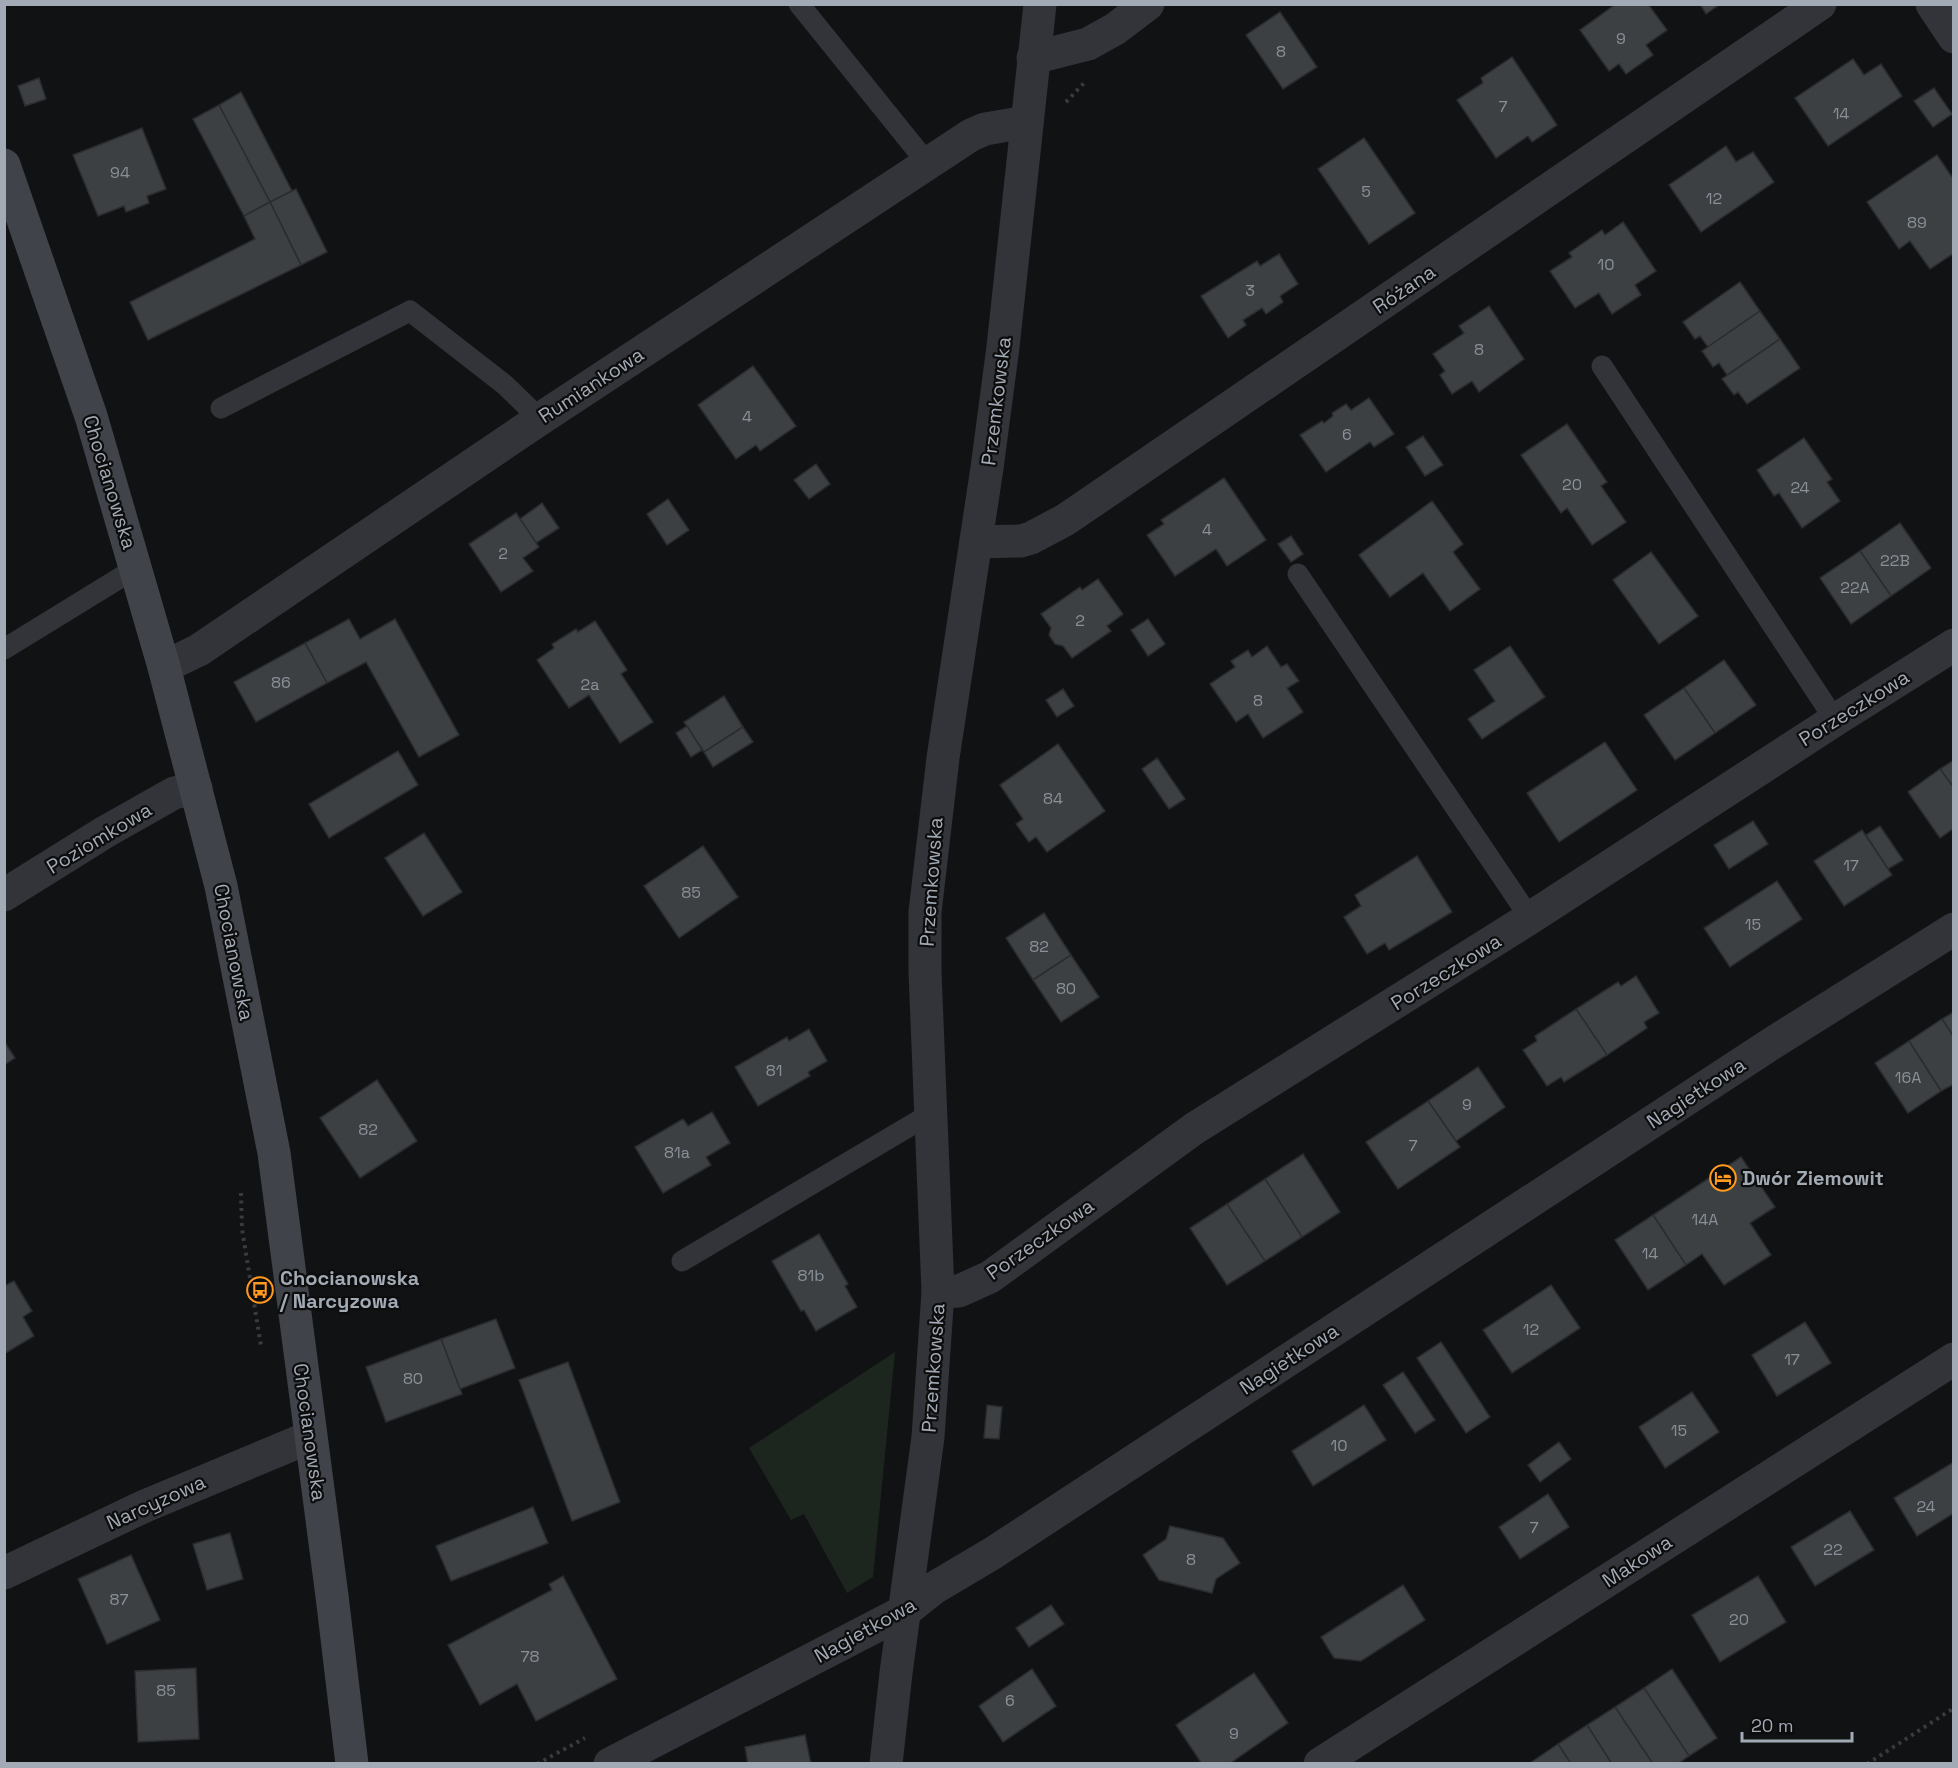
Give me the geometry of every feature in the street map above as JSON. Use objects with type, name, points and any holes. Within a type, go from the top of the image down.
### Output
[{"type":"street","name":"Przemkowska","points":[[886,1764],[928,1437],[938,1292],[925,972],[926,912],[943,759],[1003,347],[1040,4]]},
{"type":"street","points":[[1033,58],[1088,44],[1115,29],[1148,4]]},
{"type":"street","name":"Różana","points":[[976,542],[1021,541],[1065,520],[1821,4]]},
{"type":"street","points":[[1932,4],[1953,37]]},
{"type":"street","name":"Rumiankowa","points":[[164,667],[199,650],[540,419],[971,135],[985,129],[1026,122]]},
{"type":"street","name":"Chocianowska","points":[[4,165],[91,416],[164,667],[221,886],[274,1153],[310,1437],[333,1596],[352,1764]]},
{"type":"street","name":"Porzeczkowa","points":[[938,1292],[959,1290],[990,1277],[1195,1128],[1530,918],[1953,645]]},
{"type":"street","name":"Poziomkowa","points":[[4,895],[105,832],[174,793],[196,788]]},
{"type":"street","name":"Nagietkowa","points":[[610,1764],[906,1611],[934,1588],[993,1553],[1771,1044],[1953,929]]},
{"type":"street","name":"Makowa","points":[[1320,1764],[1953,1359]]},
{"type":"street","name":"Narcyzowa","points":[[4,1573],[145,1506],[310,1437]]},
{"type":"lane","points":[[799,4],[928,164]]},
{"type":"lane","points":[[221,408],[410,311],[505,385],[540,419]]},
{"type":"lane","points":[[1602,366],[1835,720]]},
{"type":"lane","points":[[4,649],[136,568]]},
{"type":"lane","points":[[1298,574],[1530,918]]},
{"type":"lane","points":[[682,1261],[930,1114]]},
{"type":"path","points":[[1064,104],[1090,77],[1088,44]]},
{"type":"path","points":[[241,1188],[242,1229],[262,1349]]},
{"type":"path","points":[[1867,1764],[1953,1708]]},
{"type":"path","points":[[537,1764],[586,1737]]},
{"type":"shaded area","points":[[895,1352],[873,1577],[847,1593],[804,1514],[791,1520],[749,1448]]},
{"type":"building","points":[[1616,4],[1648,4],[1667,30],[1646,45],[1653,55],[1626,74],[1619,64],[1609,71],[1580,30]]},
{"type":"building","points":[[1700,4],[1720,4],[1706,14]]},
{"type":"building","points":[[1280,12],[1317,67],[1283,89],[1246,35]]},
{"type":"building","points":[[1512,57],[1557,125],[1532,142],[1528,136],[1496,158],[1457,100],[1483,83],[1481,78]]},
{"type":"building","points":[[1853,59],[1864,75],[1881,64],[1902,96],[1828,146],[1795,98]]},
{"type":"building","points":[[39,78],[46,99],[25,106],[18,86]]},
{"type":"building","points":[[1934,88],[1952,114],[1933,127],[1914,101]]},
{"type":"building","points":[[241,92],[292,191],[270,202],[219,105]]},
{"type":"building","points":[[219,105],[270,202],[244,216],[193,119]]},
{"type":"building","points":[[142,128],[166,189],[147,196],[149,203],[126,212],[124,206],[98,216],[73,155]]},
{"type":"building","points":[[1364,138],[1415,213],[1369,244],[1318,169]]},
{"type":"building","points":[[1726,146],[1736,162],[1753,152],[1774,182],[1701,232],[1669,185]]},
{"type":"building","points":[[1937,155],[1954,180],[1954,253],[1930,269],[1910,241],[1899,249],[1867,202]]},
{"type":"building","points":[[296,189],[327,252],[301,265],[270,202]]},
{"type":"building","points":[[270,202],[301,265],[148,340],[130,302],[255,239],[244,216]]},
{"type":"building","points":[[1623,222],[1656,271],[1635,285],[1641,295],[1612,314],[1599,293],[1575,308],[1550,271],[1572,257],[1569,253],[1602,230],[1605,235]]},
{"type":"building","points":[[1279,254],[1298,284],[1280,296],[1283,302],[1266,314],[1262,308],[1243,320],[1246,325],[1228,338],[1201,296],[1257,261],[1260,266]]},
{"type":"building","points":[[1740,282],[1760,311],[1708,347],[1700,336],[1695,339],[1683,322]]},
{"type":"building","points":[[1489,306],[1524,359],[1479,392],[1472,381],[1452,394],[1440,375],[1445,371],[1433,354],[1464,333],[1459,326]]},
{"type":"building","points":[[1760,311],[1780,339],[1727,375],[1719,363],[1713,367],[1702,351]]},
{"type":"building","points":[[1780,339],[1800,368],[1747,404],[1738,392],[1734,395],[1722,379]]},
{"type":"building","points":[[753,366],[796,426],[760,451],[756,445],[736,459],[698,405]]},
{"type":"building","points":[[1369,398],[1394,434],[1374,447],[1370,442],[1326,472],[1300,435],[1322,421],[1324,423],[1333,416],[1332,413],[1346,404],[1351,410]]},
{"type":"building","points":[[1567,424],[1607,482],[1601,486],[1626,522],[1592,545],[1567,508],[1561,513],[1521,455]]},
{"type":"building","points":[[1423,436],[1443,465],[1425,476],[1406,447]]},
{"type":"building","points":[[1804,438],[1832,479],[1827,482],[1840,501],[1802,528],[1779,493],[1774,496],[1757,470]]},
{"type":"building","points":[[816,464],[830,484],[809,499],[794,480]]},
{"type":"building","points":[[1224,478],[1266,540],[1227,566],[1216,549],[1175,576],[1147,535],[1164,524],[1161,520]]},
{"type":"building","points":[[668,499],[689,530],[667,545],[647,514]]},
{"type":"building","points":[[1432,501],[1463,544],[1453,552],[1480,589],[1450,611],[1423,573],[1390,597],[1359,555]]},
{"type":"building","points":[[542,503],[559,528],[536,543],[520,519]]},
{"type":"building","points":[[516,513],[539,547],[523,558],[533,571],[501,592],[469,544]]},
{"type":"building","points":[[1900,523],[1931,568],[1891,596],[1860,551]]},
{"type":"building","points":[[1291,536],[1303,554],[1291,562],[1278,544]]},
{"type":"building","points":[[1860,551],[1891,596],[1851,624],[1820,578]]},
{"type":"building","points":[[1651,552],[1698,616],[1659,644],[1613,580]]},
{"type":"building","points":[[1098,579],[1123,614],[1107,626],[1111,631],[1072,658],[1063,646],[1055,644],[1049,635],[1051,628],[1041,614],[1080,587],[1082,590]]},
{"type":"building","points":[[349,619],[360,639],[395,619],[459,735],[419,757],[366,662],[327,683],[305,643]]},
{"type":"building","points":[[1148,619],[1165,644],[1148,656],[1131,630]]},
{"type":"building","points":[[595,621],[627,670],[621,674],[653,722],[620,743],[589,695],[569,708],[537,660],[554,648],[552,644],[576,629],[578,632]]},
{"type":"building","points":[[305,643],[327,683],[256,722],[234,682]]},
{"type":"building","points":[[1267,646],[1281,667],[1287,664],[1299,681],[1287,688],[1303,712],[1263,738],[1248,714],[1236,722],[1210,684],[1235,667],[1231,661],[1248,650],[1252,657]]},
{"type":"building","points":[[1510,646],[1545,697],[1482,739],[1468,719],[1495,701],[1474,670]]},
{"type":"building","points":[[1724,660],[1756,705],[1715,733],[1684,688]]},
{"type":"building","points":[[1684,688],[1715,733],[1675,760],[1644,715]]},
{"type":"building","points":[[1063,689],[1074,706],[1057,717],[1046,700]]},
{"type":"building","points":[[724,696],[743,727],[704,752],[684,722]]},
{"type":"building","points":[[687,726],[702,750],[691,757],[676,733]]},
{"type":"building","points":[[743,727],[753,742],[713,767],[704,752]]},
{"type":"building","points":[[1605,742],[1637,790],[1559,842],[1527,793]]},
{"type":"building","points":[[1058,744],[1105,811],[1047,852],[1036,837],[1029,842],[1016,824],[1023,819],[1000,785]]},
{"type":"building","points":[[398,751],[418,785],[329,838],[309,804]]},
{"type":"building","points":[[1157,758],[1185,799],[1169,809],[1142,769]]},
{"type":"building","points":[[1954,760],[1954,788],[1940,769]]},
{"type":"building","points":[[1940,769],[1954,788],[1954,828],[1940,838],[1908,792]]},
{"type":"building","points":[[1753,821],[1768,844],[1729,869],[1714,845]]},
{"type":"building","points":[[1880,826],[1903,860],[1888,869],[1866,835]]},
{"type":"building","points":[[1862,830],[1892,875],[1844,906],[1814,861]]},
{"type":"building","points":[[424,833],[462,892],[423,916],[385,858]]},
{"type":"building","points":[[703,846],[738,897],[679,938],[644,886]]},
{"type":"building","points":[[1417,856],[1452,912],[1389,950],[1385,943],[1367,954],[1344,917],[1361,906],[1355,895]]},
{"type":"building","points":[[1777,881],[1802,919],[1730,967],[1704,928]]},
{"type":"building","points":[[1044,913],[1071,955],[1033,980],[1006,938]]},
{"type":"building","points":[[1071,955],[1099,997],[1061,1022],[1033,980]]},
{"type":"building","points":[[1636,976],[1659,1013],[1644,1022],[1647,1028],[1607,1055],[1576,1009],[1618,982],[1621,986]]},
{"type":"building","points":[[1576,1009],[1607,1055],[1564,1082],[1561,1077],[1547,1086],[1523,1050],[1537,1041],[1535,1036]]},
{"type":"building","points":[[1954,1012],[1954,1037],[1942,1019]]},
{"type":"building","points":[[1942,1019],[1954,1037],[1954,1084],[1941,1091],[1909,1041]]},
{"type":"building","points":[[809,1029],[827,1061],[808,1072],[810,1076],[758,1106],[735,1067],[787,1037],[789,1041]]},
{"type":"building","points":[[4,1041],[15,1058],[4,1065]]},
{"type":"building","points":[[1909,1041],[1941,1091],[1908,1113],[1875,1063]]},
{"type":"building","points":[[1478,1067],[1505,1107],[1456,1141],[1428,1101]]},
{"type":"building","points":[[377,1080],[417,1141],[360,1178],[320,1118]]},
{"type":"building","points":[[1428,1101],[1460,1147],[1398,1189],[1366,1142]]},
{"type":"building","points":[[712,1112],[730,1143],[706,1157],[711,1165],[663,1193],[635,1147],[683,1119],[688,1126]]},
{"type":"building","points":[[1303,1154],[1340,1212],[1302,1237],[1265,1179]]},
{"type":"building","points":[[1741,1157],[1775,1207],[1750,1223],[1771,1255],[1724,1285],[1702,1254],[1686,1265],[1653,1215]]},
{"type":"building","points":[[1265,1179],[1302,1237],[1265,1261],[1227,1204]]},
{"type":"building","points":[[1227,1204],[1265,1261],[1227,1285],[1190,1228]]},
{"type":"building","points":[[1653,1215],[1686,1265],[1648,1290],[1615,1240]]},
{"type":"building","points":[[819,1234],[848,1284],[845,1286],[857,1307],[816,1331],[804,1310],[801,1311],[772,1261]]},
{"type":"building","points":[[14,1281],[32,1311],[23,1317],[34,1336],[4,1354],[4,1286]]},
{"type":"building","points":[[1551,1285],[1580,1328],[1512,1373],[1483,1330]]},
{"type":"building","points":[[496,1319],[515,1368],[460,1389],[441,1339]]},
{"type":"building","points":[[1805,1322],[1831,1363],[1777,1396],[1752,1355]]},
{"type":"building","points":[[441,1339],[462,1394],[386,1422],[366,1367]]},
{"type":"building","points":[[1441,1342],[1490,1417],[1466,1433],[1417,1358]]},
{"type":"building","points":[[568,1362],[620,1502],[572,1521],[519,1380]]},
{"type":"building","points":[[1403,1372],[1435,1420],[1415,1433],[1383,1385]]},
{"type":"building","points":[[1692,1392],[1719,1432],[1665,1468],[1639,1427]]},
{"type":"building","points":[[987,1405],[1002,1407],[999,1439],[984,1438]]},
{"type":"building","points":[[1364,1405],[1386,1440],[1313,1486],[1292,1451]]},
{"type":"building","points":[[1559,1442],[1571,1459],[1540,1482],[1528,1465]]},
{"type":"building","points":[[1954,1462],[1954,1513],[1917,1536],[1894,1498]]},
{"type":"building","points":[[1548,1494],[1569,1527],[1520,1559],[1499,1527]]},
{"type":"building","points":[[533,1507],[548,1543],[451,1581],[436,1546]]},
{"type":"building","points":[[1850,1511],[1874,1550],[1815,1586],[1791,1547]]},
{"type":"building","points":[[1170,1526],[1223,1538],[1240,1563],[1216,1579],[1212,1593],[1159,1580],[1143,1555],[1166,1539]]},
{"type":"building","points":[[230,1533],[243,1579],[207,1590],[193,1544]]},
{"type":"building","points":[[131,1555],[160,1620],[107,1644],[78,1579]]},
{"type":"building","points":[[563,1576],[617,1679],[536,1721],[517,1684],[480,1705],[448,1645],[552,1590],[549,1584]]},
{"type":"building","points":[[1758,1576],[1786,1622],[1720,1662],[1692,1615]]},
{"type":"building","points":[[1403,1585],[1425,1620],[1361,1661],[1334,1658],[1321,1637]]},
{"type":"building","points":[[1051,1605],[1064,1624],[1029,1647],[1016,1628]]},
{"type":"building","points":[[196,1668],[199,1739],[138,1742],[135,1671]]},
{"type":"building","points":[[1032,1669],[1056,1706],[1003,1742],[979,1706]]},
{"type":"building","points":[[1672,1669],[1717,1738],[1689,1756],[1644,1688]]},
{"type":"building","points":[[1254,1673],[1288,1723],[1229,1764],[1202,1764],[1176,1725]]},
{"type":"building","points":[[1644,1688],[1689,1756],[1677,1764],[1653,1764],[1615,1707]]},
{"type":"building","points":[[1615,1707],[1653,1764],[1612,1764],[1587,1725]]},
{"type":"building","points":[[1587,1725],[1612,1764],[1571,1764],[1558,1744]]},
{"type":"building","points":[[805,1735],[811,1764],[748,1764],[745,1747]]},
{"type":"building","points":[[1558,1744],[1571,1764],[1530,1763]]},
{"type":"place","name":"Dwór Ziemowit","points":[[1723,1178]]},
{"type":"place","name":"Chocianowska / Narcyzowa","points":[[260,1290]]}]
